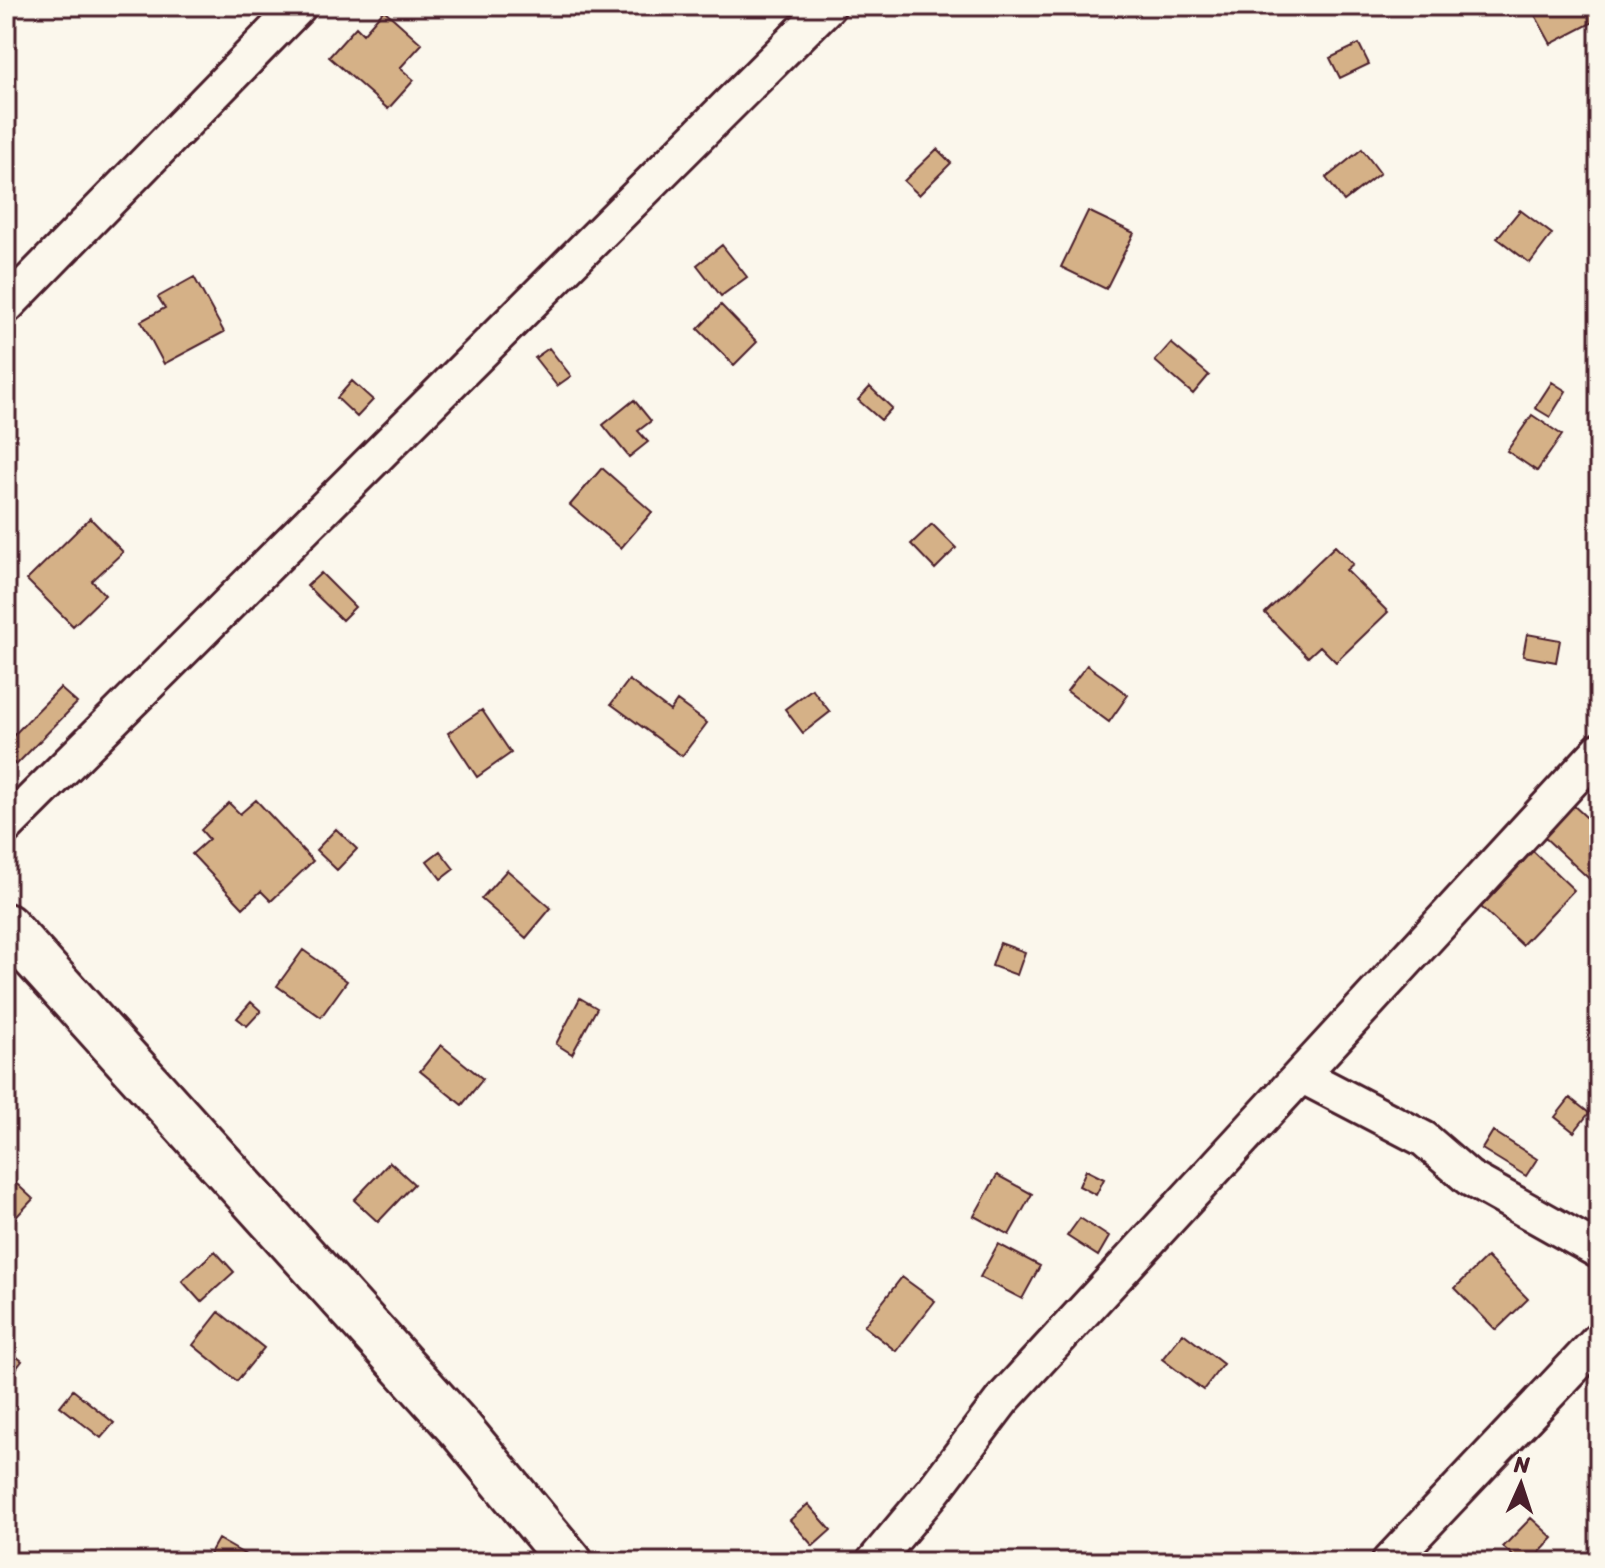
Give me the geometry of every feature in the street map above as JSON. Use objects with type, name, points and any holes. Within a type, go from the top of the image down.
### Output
[{"type":"street","points":[[6,306],[299,6]]},
{"type":"street","points":[[6,826],[828,6]]},
{"type":"street","points":[[874,1562],[934,1490],[1002,1400],[1599,751]]},
{"type":"street","points":[[6,926],[461,1430],[570,1562]]},
{"type":"street","points":[[1301,1075],[1424,1139],[1469,1178],[1599,1251]]},
{"type":"street","points":[[1389,1562],[1599,1340]]},
{"type":"building","points":[[1530,6],[1592,6],[1599,19],[1551,44]]},
{"type":"building","points":[[384,10],[422,44],[400,68],[414,80],[388,109],[329,57],[356,27],[363,34]]},
{"type":"building","points":[[1359,44],[1369,64],[1340,78],[1330,58]]},
{"type":"building","points":[[937,149],[951,163],[919,195],[904,181]]},
{"type":"building","points":[[1362,149],[1380,173],[1344,201],[1326,178]]},
{"type":"building","points":[[1520,210],[1552,234],[1530,263],[1497,238]]},
{"type":"building","points":[[1088,211],[1134,233],[1106,289],[1061,267]]},
{"type":"building","points":[[722,245],[747,277],[721,296],[697,265]]},
{"type":"building","points":[[194,277],[224,332],[164,364],[141,321],[165,308],[158,297]]},
{"type":"building","points":[[721,305],[757,342],[734,365],[698,329]]},
{"type":"building","points":[[1171,343],[1209,375],[1193,394],[1155,361]]},
{"type":"building","points":[[549,348],[571,376],[557,386],[535,358]]},
{"type":"building","points":[[352,381],[373,400],[357,417],[337,398]]},
{"type":"building","points":[[1552,382],[1566,391],[1550,417],[1535,408]]},
{"type":"building","points":[[870,387],[892,408],[881,420],[858,400]]},
{"type":"building","points":[[634,400],[651,421],[638,431],[648,442],[629,457],[603,425]]},
{"type":"building","points":[[1532,415],[1562,435],[1537,471],[1507,451]]},
{"type":"building","points":[[602,468],[652,512],[621,548],[570,505]]},
{"type":"building","points":[[90,518],[123,552],[92,581],[105,595],[73,626],[27,580]]},
{"type":"building","points":[[932,524],[956,548],[935,569],[911,544]]},
{"type":"building","points":[[1335,546],[1353,564],[1346,570],[1388,612],[1336,662],[1320,646],[1308,657],[1265,613]]},
{"type":"building","points":[[321,573],[355,607],[342,620],[307,586]]},
{"type":"building","points":[[1527,634],[1560,640],[1556,662],[1523,656]]},
{"type":"building","points":[[1087,665],[1128,695],[1109,722],[1067,691]]},
{"type":"building","points":[[629,680],[670,711],[677,701],[707,723],[682,756],[611,704]]},
{"type":"building","points":[[60,688],[77,703],[16,765],[6,756],[6,743]]},
{"type":"building","points":[[812,689],[830,712],[803,733],[785,709]]},
{"type":"building","points":[[482,710],[511,753],[477,777],[448,733]]},
{"type":"building","points":[[256,800],[313,861],[271,901],[261,891],[243,908],[192,854],[209,839],[201,830],[229,803],[240,814]]},
{"type":"building","points":[[1572,804],[1599,829],[1599,888],[1542,835]]},
{"type":"building","points":[[336,829],[357,849],[337,870],[316,850]]},
{"type":"building","points":[[440,851],[454,869],[441,879],[427,861]]},
{"type":"building","points":[[1533,851],[1574,890],[1522,945],[1481,907]]},
{"type":"building","points":[[507,870],[551,908],[526,938],[481,899]]},
{"type":"building","points":[[1000,943],[1025,952],[1017,975],[992,966]]},
{"type":"building","points":[[303,950],[347,981],[321,1017],[277,986]]},
{"type":"building","points":[[580,998],[597,1008],[572,1054],[556,1044]]},
{"type":"building","points":[[251,1002],[261,1011],[247,1026],[237,1018]]},
{"type":"building","points":[[441,1045],[483,1079],[462,1105],[420,1071]]},
{"type":"building","points":[[1570,1098],[1589,1113],[1574,1132],[1555,1117]]},
{"type":"building","points":[[1493,1131],[1537,1159],[1526,1176],[1482,1149]]},
{"type":"building","points":[[390,1162],[414,1184],[378,1222],[354,1200]]},
{"type":"building","points":[[1086,1170],[1104,1179],[1096,1195],[1079,1186]]},
{"type":"building","points":[[6,1174],[33,1199],[6,1228]]},
{"type":"building","points":[[997,1175],[1032,1194],[1009,1235],[974,1216]]},
{"type":"building","points":[[1080,1218],[1109,1237],[1098,1256],[1067,1236]]},
{"type":"building","points":[[998,1244],[1040,1266],[1022,1299],[980,1277]]},
{"type":"building","points":[[215,1251],[234,1272],[201,1302],[182,1281]]},
{"type":"building","points":[[1487,1257],[1528,1299],[1496,1330],[1455,1288]]},
{"type":"building","points":[[902,1277],[935,1301],[896,1351],[864,1326]]},
{"type":"building","points":[[219,1312],[264,1348],[237,1381],[193,1345]]},
{"type":"building","points":[[1183,1333],[1223,1364],[1203,1390],[1162,1359]]},
{"type":"building","points":[[6,1348],[22,1361],[6,1382]]},
{"type":"building","points":[[73,1390],[114,1423],[101,1438],[60,1406]]},
{"type":"building","points":[[808,1504],[831,1530],[813,1546],[790,1520]]},
{"type":"building","points":[[1531,1518],[1553,1538],[1531,1562],[1520,1562],[1503,1547]]},
{"type":"building","points":[[218,1539],[258,1562],[205,1562]]}]
